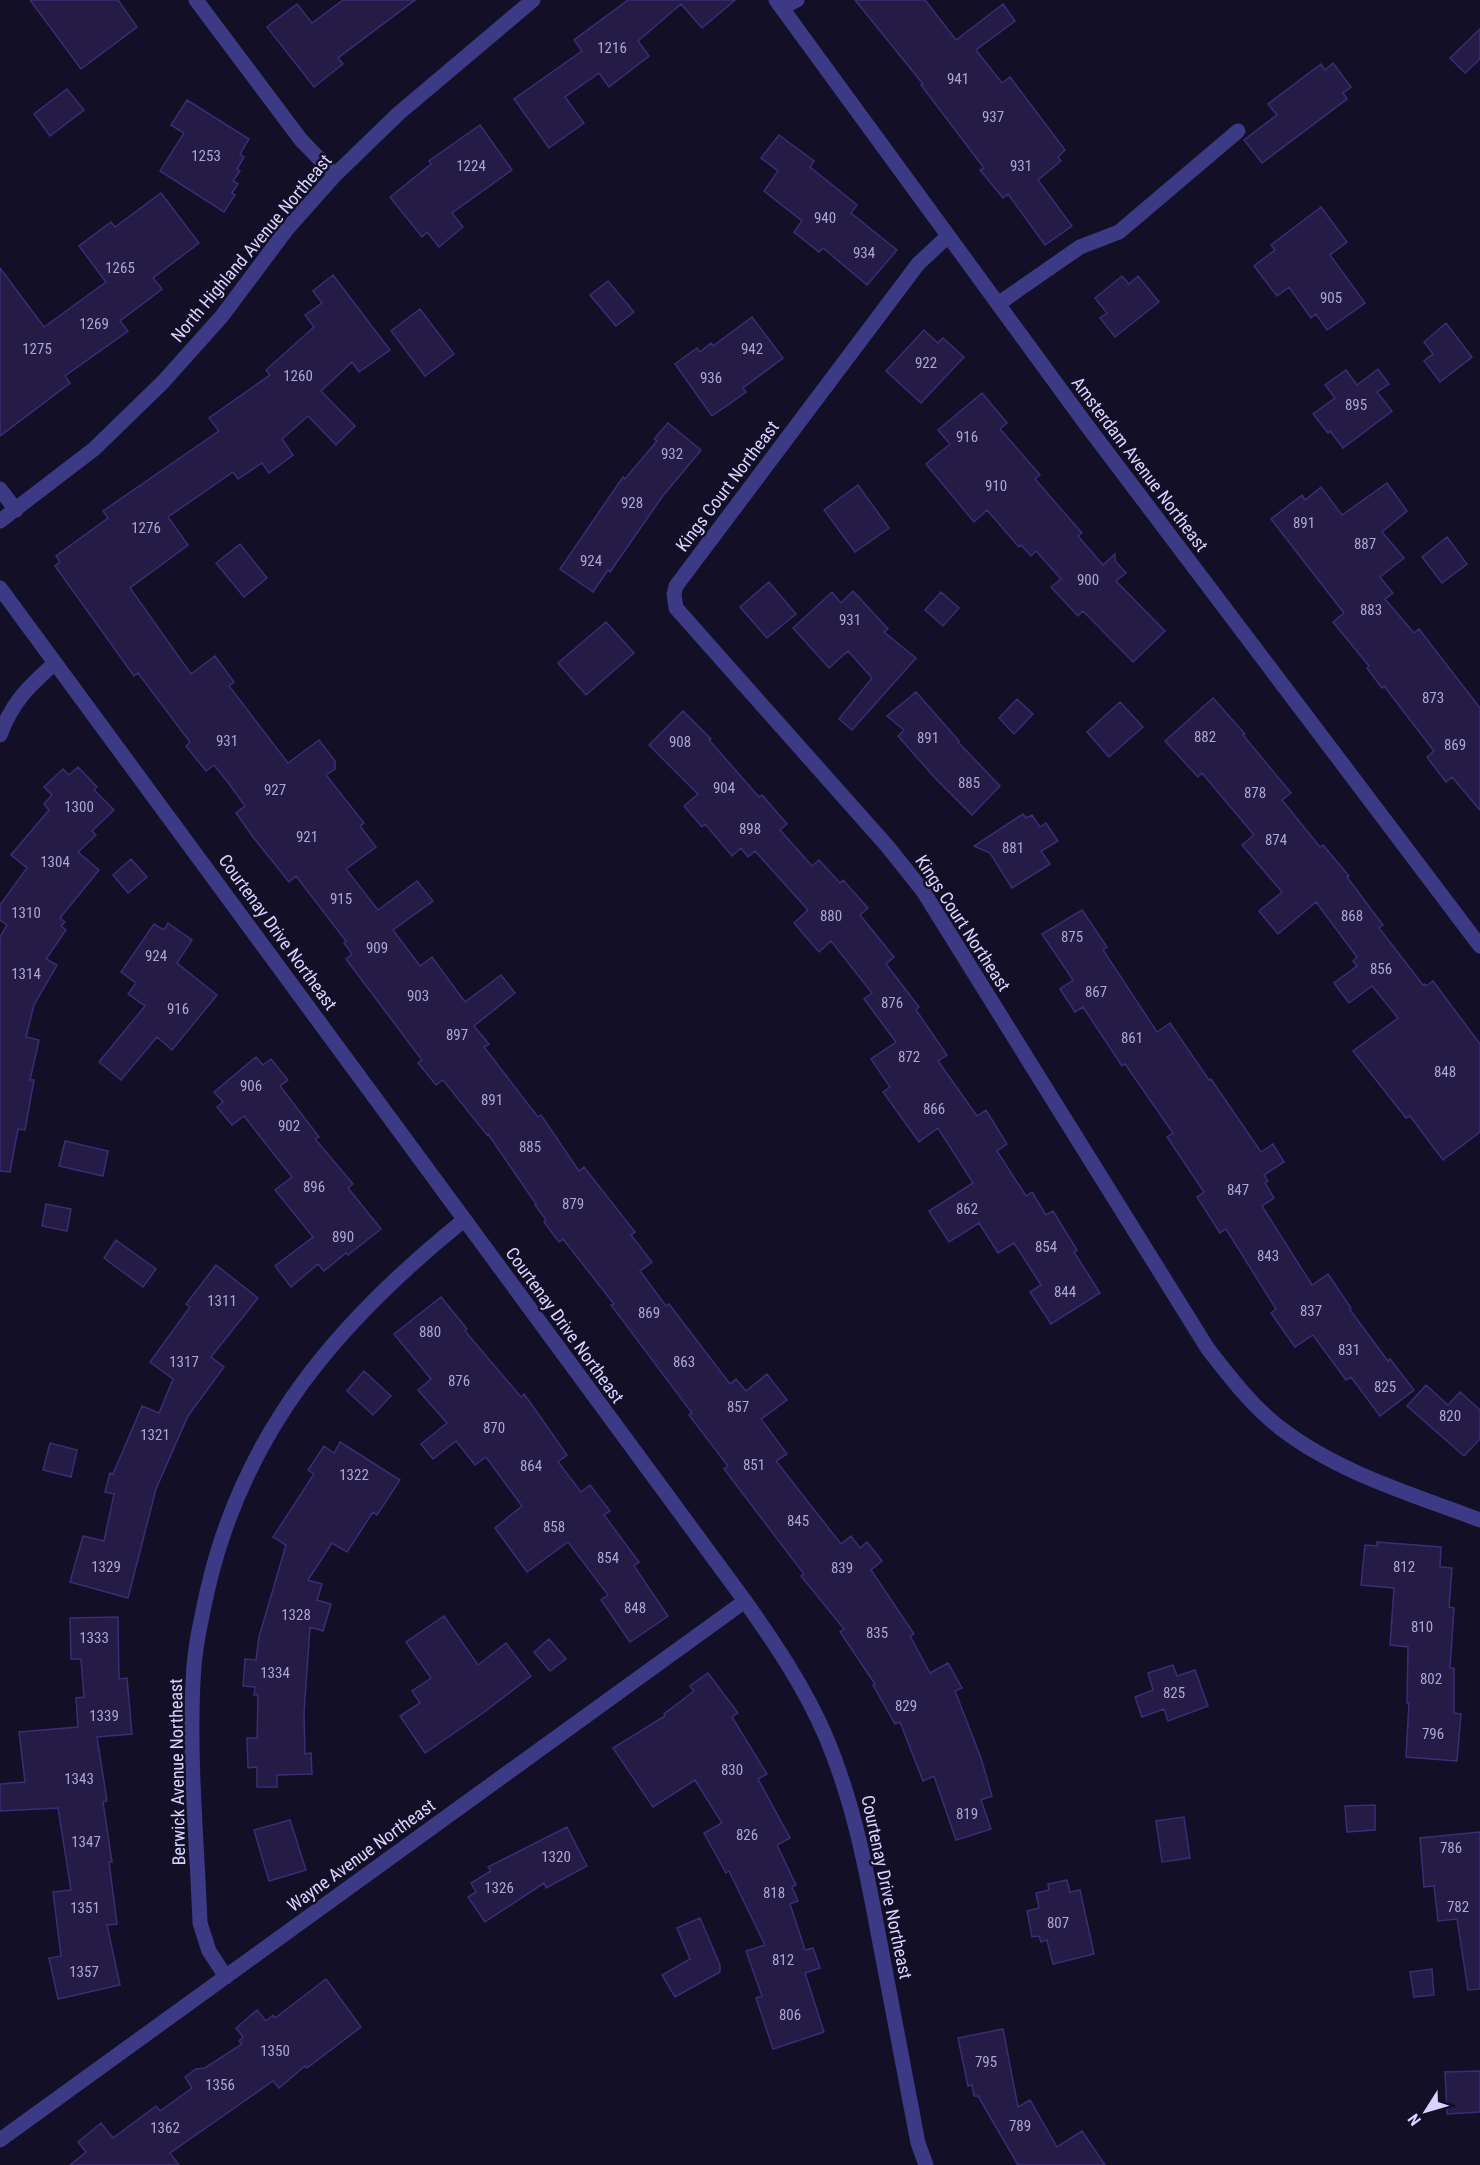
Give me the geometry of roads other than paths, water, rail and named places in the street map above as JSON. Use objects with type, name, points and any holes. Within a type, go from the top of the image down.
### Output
[{"type":"street","points":[[196,0],[301,140],[335,175]]},
{"type":"street","name":"North Highland Avenue Northeast","points":[[0,521],[94,449],[163,382],[222,315],[287,229],[335,175],[398,114],[533,0]]},
{"type":"street","points":[[779,4],[797,0]]},
{"type":"street","name":"Amsterdam Avenue Northeast","points":[[779,4],[1092,433],[1480,946]]},
{"type":"street","points":[[998,304],[1080,247],[1119,232],[1239,131]]},
{"type":"street","name":"Kings Court Northeast","points":[[948,236],[918,264],[676,586],[674,594],[676,608],[888,847],[923,891],[1208,1349],[1238,1389],[1279,1427],[1325,1458],[1480,1520]]},
{"type":"street","points":[[0,489],[16,510]]},
{"type":"street","name":"Courtenay Drive Northeast","points":[[0,588],[745,1601],[803,1690],[826,1737],[845,1786],[864,1857],[918,2144],[926,2165]]},
{"type":"street","points":[[0,735],[24,690],[55,663]]},
{"type":"street","name":"Berwick Avenue Northeast","points":[[226,1977],[209,1951],[200,1923],[192,1729],[193,1681],[198,1632],[218,1548],[234,1502],[254,1458],[305,1377],[356,1318],[427,1250],[464,1220]]},
{"type":"street","name":"Wayne Avenue Northeast","points":[[0,2139],[745,1601]]}]
